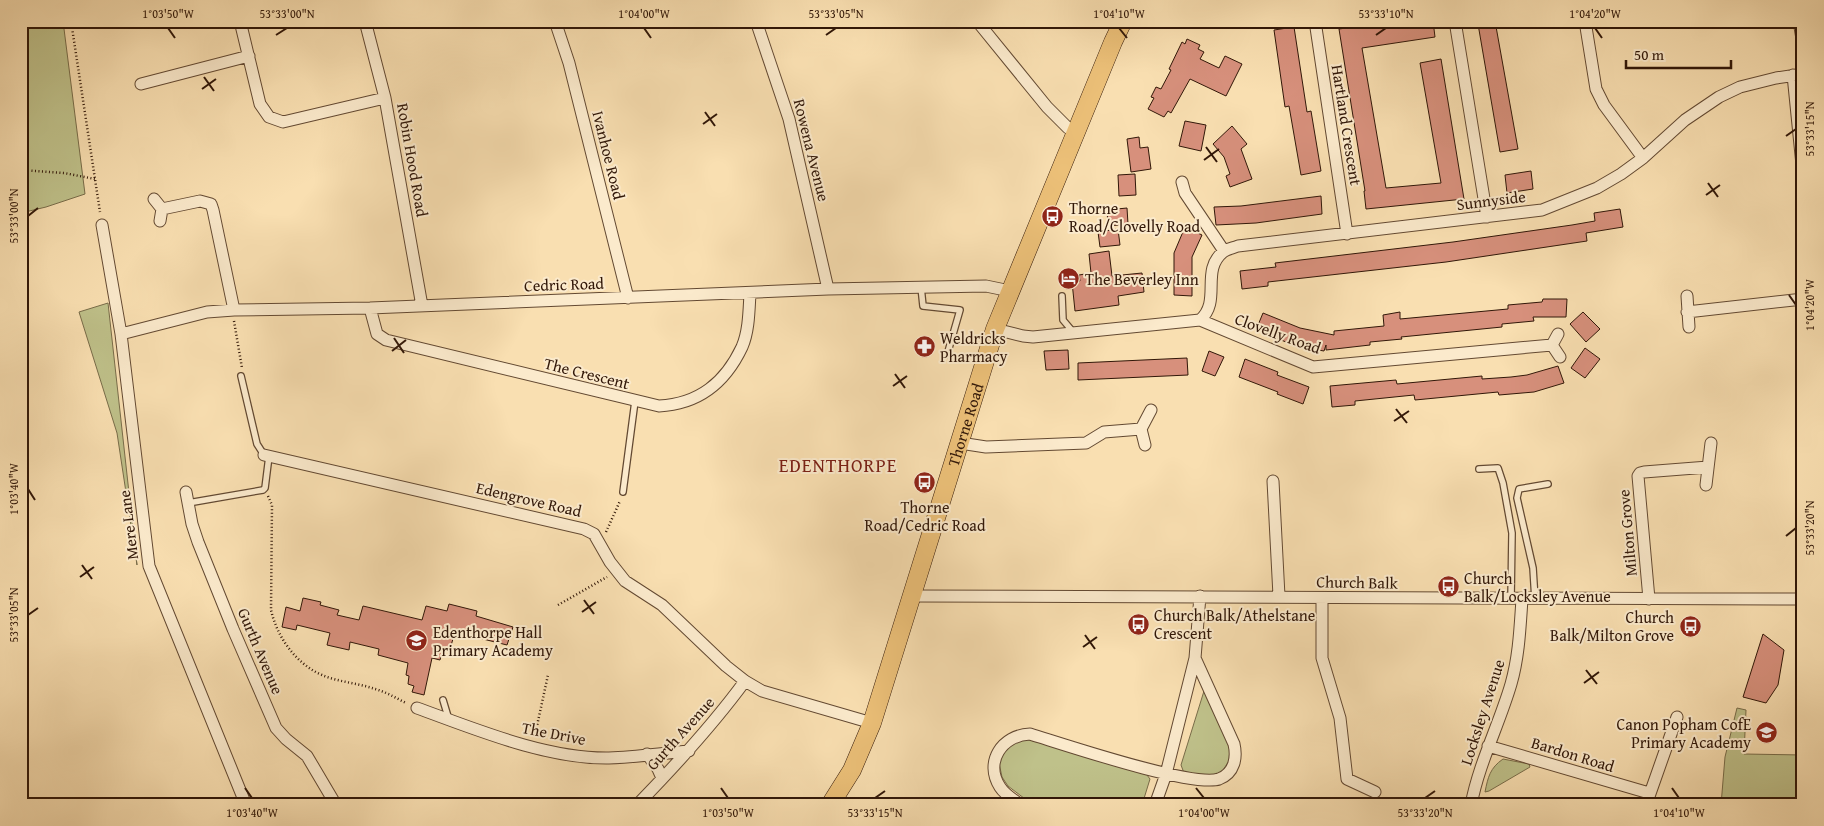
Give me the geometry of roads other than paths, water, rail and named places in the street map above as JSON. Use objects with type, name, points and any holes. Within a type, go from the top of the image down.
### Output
[{"type":"main road","name":"Thorne Road","points":[[830,805],[852,770],[872,723],[995,328],[1123,21]]},
{"type":"street","points":[[240,21],[260,104],[268,116],[283,122],[385,98]]},
{"type":"street","name":"Robin Hood Road","points":[[365,21],[385,98],[422,306]]},
{"type":"street","name":"Ivanhoe Road","points":[[555,21],[570,63],[628,298]]},
{"type":"street","name":"Rowena Avenue","points":[[756,21],[789,119],[828,289]]},
{"type":"street","name":"Hartland Crescent","points":[[1315,21],[1347,234]]},
{"type":"street","points":[[1455,21],[1488,217]]},
{"type":"street","points":[[1585,21],[1596,88],[1604,104],[1643,158]]},
{"type":"street","points":[[1799,21],[1803,45]]},
{"type":"street","points":[[984,24],[1047,106],[1068,128],[1076,131]]},
{"type":"street","points":[[142,84],[249,56]]},
{"type":"street","points":[[1798,74],[1803,175]]},
{"type":"street","name":"Sunnyside","points":[[1224,251],[1238,246],[1542,210],[1597,188],[1643,158],[1685,120],[1719,97],[1740,87],[1798,74]]},
{"type":"street","points":[[1182,182],[1185,193],[1224,251],[1215,263],[1211,274],[1211,303],[1208,313],[1200,320]]},
{"type":"street","points":[[154,199],[162,209],[160,221]]},
{"type":"street","points":[[162,209],[200,201],[210,204],[213,210],[234,310]]},
{"type":"street","name":"Mere Lane","points":[[102,225],[121,334],[149,566],[246,805]]},
{"type":"street","name":"Cedric Road","points":[[121,334],[208,312],[234,310],[370,308],[828,289],[986,286],[1010,291]]},
{"type":"street","name":"The Crescent","points":[[370,308],[377,334],[386,340],[635,401],[659,406],[675,406],[697,398],[711,389],[726,371],[742,346],[748,323],[750,293]]},
{"type":"street","points":[[1687,296],[1689,327]]},
{"type":"street","points":[[1687,312],[1803,299]]},
{"type":"street","name":"Clovelly Road","points":[[995,328],[1022,336],[1033,337],[1200,320],[1314,367],[1552,345]]},
{"type":"street","points":[[1558,334],[1552,345],[1560,357]]},
{"type":"street","points":[[1145,445],[1141,429],[1151,410]]},
{"type":"street","points":[[960,442],[986,447],[1086,443],[1104,432],[1141,429]]},
{"type":"street","points":[[1706,485],[1711,443]]},
{"type":"street","name":"Edengrove Road","points":[[267,455],[584,528],[594,534],[610,562],[625,581],[662,605],[744,681],[762,690],[872,723]]},
{"type":"street","name":"Milton Grove","points":[[1649,600],[1638,476],[1644,472],[1708,467]]},
{"type":"street","points":[[1273,481],[1279,596]]},
{"type":"street","name":"Gurth Avenue","points":[[187,498],[192,524],[208,569],[276,728],[307,756],[336,805]]},
{"type":"street","name":"Church Balk","points":[[911,596],[1279,596],[1535,600],[1803,599]]},
{"type":"street","points":[[1155,805],[1166,774],[1195,658],[1200,596]]},
{"type":"street","points":[[1322,598],[1322,658],[1340,718],[1347,779],[1375,792]]},
{"type":"street","name":"Locksley Avenue","points":[[1471,805],[1474,788],[1488,746],[1511,685],[1518,655],[1517,599]]},
{"type":"street","points":[[1022,805],[999,786],[994,765],[997,752],[1006,741],[1022,734],[1030,734],[1166,774],[1209,780],[1220,779],[1230,771],[1235,759],[1234,744],[1195,658]]},
{"type":"street","name":"Gurth Avenue","points":[[637,805],[720,716],[744,681]]},
{"type":"street","name":"The Drive","points":[[417,708],[495,736],[576,755],[608,758],[689,750]]},
{"type":"street","name":"Bardon Road","points":[[1488,746],[1648,799],[1677,717]]},
{"type":"street","points":[[647,754],[662,778]]},
{"type":"lane","points":[[921,287],[923,306],[960,310],[947,355]]},
{"type":"lane","points":[[1062,296],[1063,320],[1074,333]]},
{"type":"lane","points":[[187,498],[265,488],[267,455],[257,444],[241,376]]},
{"type":"lane","points":[[623,492],[635,401]]},
{"type":"lane","points":[[1480,469],[1498,468],[1503,483],[1512,533],[1517,599]]},
{"type":"lane","points":[[1535,600],[1533,568],[1517,498],[1519,489],[1548,484]]},
{"type":"lane","points":[[443,700],[449,720]]},
{"type":"place","name":"Thorne Road/Clovelly Road","points":[[1053,217]]},
{"type":"place","name":"The Beverley Inn","points":[[1069,279]]},
{"type":"place","name":"Weldricks Pharmacy","points":[[924,347]]},
{"type":"place","name":"Thorne Road/Cedric Road","points":[[925,483]]},
{"type":"place","name":"Church Balk/Locksley Avenue","points":[[1448,587]]},
{"type":"place","name":"Church Balk/Athelstane Crescent","points":[[1138,624]]},
{"type":"place","name":"Church Balk/Milton Grove","points":[[1690,626]]},
{"type":"place","name":"Edenthorpe Hall Primary Academy","points":[[417,641]]},
{"type":"place","name":"Canon Popham CofE Primary Academy","points":[[1767,733]]},
{"type":"district","name":"EDENTHORPE","points":[[838,465]]}]
